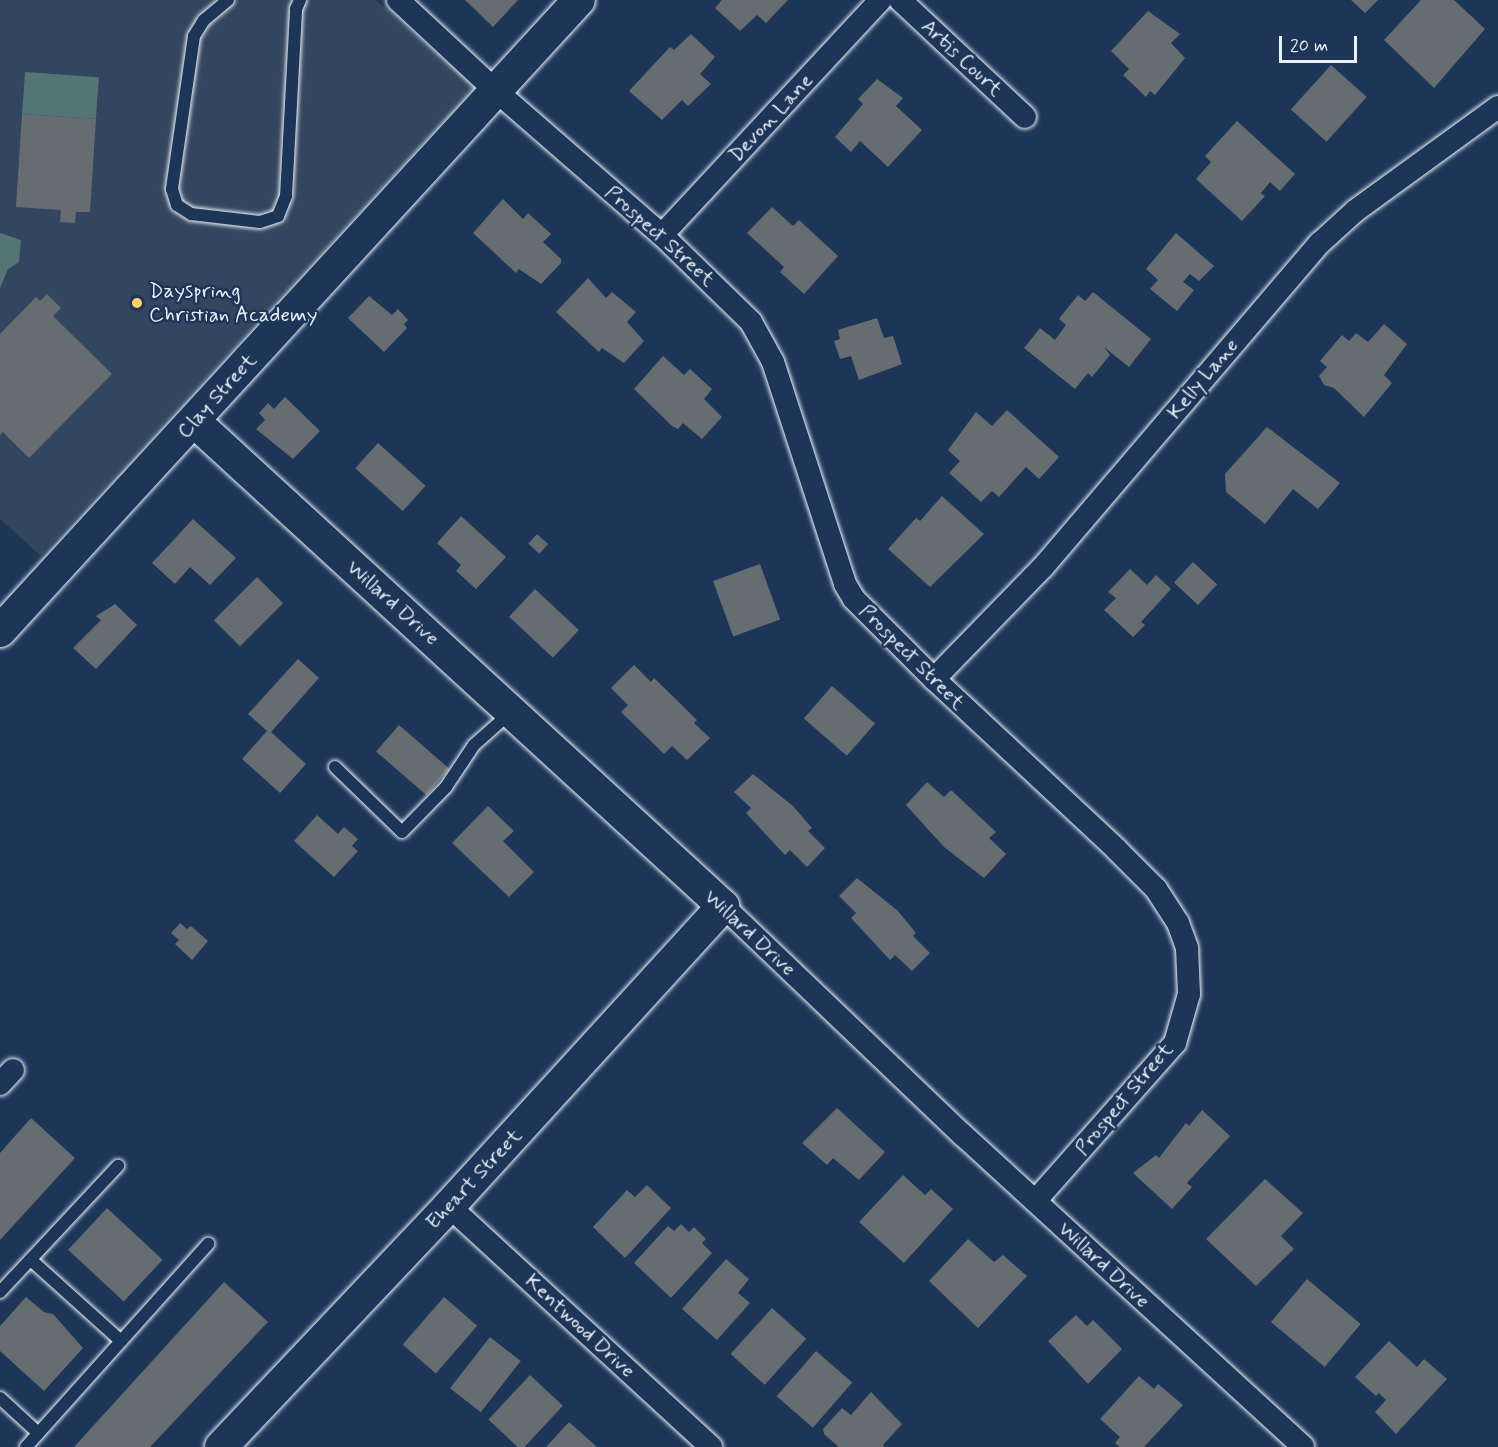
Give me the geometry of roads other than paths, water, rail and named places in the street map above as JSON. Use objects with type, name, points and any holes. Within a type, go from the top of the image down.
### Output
[{"type":"street","name":"Prospect Street","points":[[398,0],[495,90],[662,235],[732,302],[764,341],[846,584],[867,614],[1156,889],[1178,923],[1187,948],[1189,994],[1175,1042],[1035,1202]]},
{"type":"street","name":"Clay Street","points":[[0,631],[579,0]]},
{"type":"street","name":"Devon Lane","points":[[662,235],[880,0]]},
{"type":"street","name":"Artis Court","points":[[900,0],[1025,117]]},
{"type":"street","name":"Kelly Lane","points":[[934,679],[1043,567],[1320,243],[1355,212],[1498,107]]},
{"type":"street","name":"Willard Drive","points":[[194,422],[723,906],[1035,1202],[1304,1447]]},
{"type":"street","name":"Eheart Street","points":[[220,1447],[450,1206],[723,906]]},
{"type":"street","name":"Kentwood Drive","points":[[450,1206],[711,1447]]},
{"type":"lane","points":[[228,0],[204,20],[194,36],[172,189],[177,205],[192,214],[260,222],[278,216],[286,196],[296,9],[300,0]]},
{"type":"lane","points":[[335,767],[402,832],[446,787],[474,745],[511,712]]},
{"type":"lane","points":[[0,1292],[118,1166]]},
{"type":"lane","points":[[26,1447],[208,1244]]},
{"type":"lane","points":[[31,1260],[121,1341]]},
{"type":"lane","points":[[0,1398],[38,1433]]},
{"type":"place","name":"Dayspring Christian Academy","points":[[137,303]]}]
